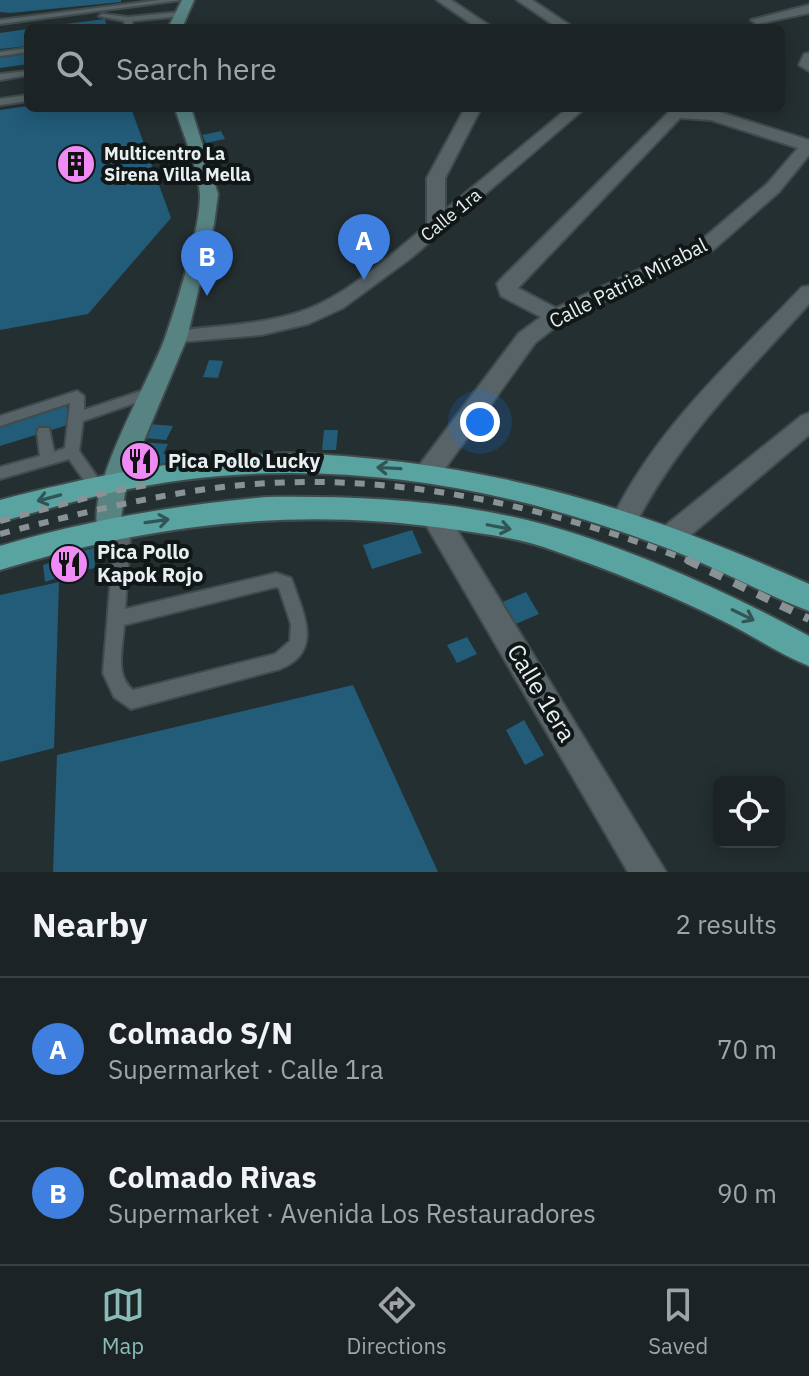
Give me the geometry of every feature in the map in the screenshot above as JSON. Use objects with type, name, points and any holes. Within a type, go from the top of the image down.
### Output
[{"type":"main road","points":[[0,511],[104,483],[207,467],[295,462],[430,470],[534,492],[625,519],[809,598]]},
{"type":"main road","points":[[0,558],[116,527],[303,505],[434,515],[539,534],[646,573],[747,616],[809,652]]},
{"type":"street","points":[[176,24],[188,0]]},
{"type":"street","points":[[443,0],[480,24]]},
{"type":"street","points":[[523,0],[561,24]]},
{"type":"street","points":[[757,20],[809,9]]},
{"type":"street","points":[[809,57],[806,65],[809,67]]},
{"type":"street","points":[[116,527],[104,483],[153,392],[176,338],[209,194],[184,112]]},
{"type":"street","points":[[436,224],[436,178],[471,112]]},
{"type":"street","name":"Calle 1ra","points":[[176,338],[261,328],[301,319],[336,303],[404,254],[572,112]]},
{"type":"street","points":[[556,316],[508,291],[507,284],[676,113],[713,112],[809,146]]},
{"type":"street","name":"Calle Patria Mirabal","points":[[430,470],[527,338],[556,316],[706,246],[773,188],[809,146]]},
{"type":"street","points":[[625,519],[641,484],[695,408],[729,377],[809,292]]},
{"type":"street","points":[[670,537],[809,422]]},
{"type":"street","name":"Calle 1era","points":[[434,515],[648,872]]},
{"type":"lane","points":[[0,22],[177,0]]},
{"type":"lane","points":[[44,24],[110,15],[129,24],[180,14]]},
{"type":"lane","points":[[0,30],[24,27]]},
{"type":"lane","points":[[0,54],[24,51]]},
{"type":"lane","points":[[0,77],[24,74]]},
{"type":"lane","points":[[0,102],[24,99]]},
{"type":"lane","points":[[77,418],[153,392]]},
{"type":"lane","points":[[0,421],[77,396],[72,452]]},
{"type":"lane","points":[[44,432],[48,459]]},
{"type":"lane","points":[[72,452],[104,483]]},
{"type":"lane","points":[[0,473],[72,452]]},
{"type":"lane","points":[[116,527],[116,619],[112,673],[120,691],[131,700],[280,661],[298,645],[299,624],[285,583],[276,580],[116,619]]},
{"type":"building","points":[[0,0],[121,2],[10,13],[0,12]]},
{"type":"building","points":[[105,19],[106,24],[65,24]]},
{"type":"building","points":[[24,30],[24,46],[0,49],[0,33]]},
{"type":"building","points":[[24,55],[24,65],[0,68],[0,58]]},
{"type":"building","name":"Multicentro La Sirena Villa Mella","points":[[24,107],[24,112],[132,112],[171,218],[88,314],[0,330],[0,110]]},
{"type":"building","points":[[221,131],[225,139],[206,143],[202,135]]},
{"type":"building","points":[[209,360],[223,361],[218,378],[203,377]]},
{"type":"building","points":[[66,404],[71,424],[0,446],[0,424]]},
{"type":"building","points":[[150,424],[173,426],[166,440],[144,438]]},
{"type":"building","points":[[324,430],[338,430],[336,450],[322,450]]},
{"type":"building","points":[[139,442],[168,444],[163,454],[173,453],[172,462],[137,468],[132,462]]},
{"type":"building","points":[[412,530],[422,553],[372,569],[363,545]]},
{"type":"building","points":[[94,548],[95,568],[81,571],[81,551]]},
{"type":"building","name":"Pica Pollo Kapok Rojo","points":[[75,554],[75,572],[64,575],[64,556]]},
{"type":"building","points":[[55,561],[57,578],[45,582],[43,565]]},
{"type":"building","points":[[59,582],[54,748],[0,762],[0,595]]},
{"type":"building","points":[[526,592],[539,614],[511,626],[498,604]]},
{"type":"building","points":[[467,637],[477,654],[457,663],[447,645]]},
{"type":"building","points":[[353,685],[438,872],[53,872],[57,755]]},
{"type":"building","points":[[524,720],[544,755],[525,765],[506,730]]},
{"type":"railway","points":[[0,534],[103,508],[181,493],[269,483],[331,482],[393,486],[515,506],[575,522],[689,561]]},
{"type":"railway","points":[[0,521],[108,492],[153,484]]},
{"type":"railway","points":[[689,561],[809,619]]},
{"type":"place","name":"Multicentro La Sirena Villa Mella","points":[[76,164]]},
{"type":"place","name":"Colmado S/N","points":[[364,280]]},
{"type":"place","name":"Colmado Rivas","points":[[207,296]]},
{"type":"place","name":"Pica Pollo Lucky","points":[[140,461]]},
{"type":"place","name":"Pica Pollo Kapok Rojo","points":[[69,564]]}]
